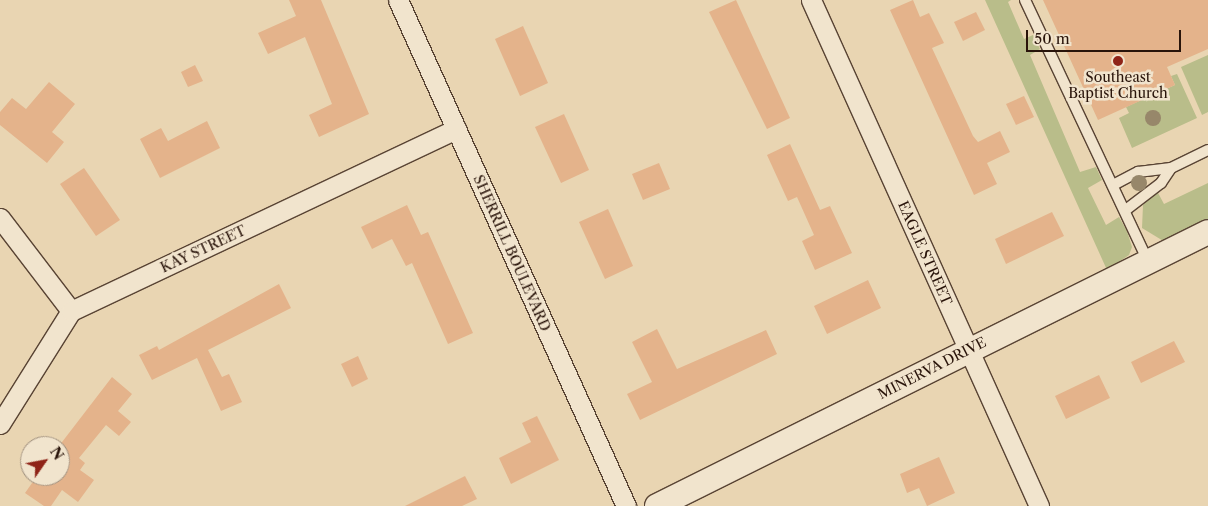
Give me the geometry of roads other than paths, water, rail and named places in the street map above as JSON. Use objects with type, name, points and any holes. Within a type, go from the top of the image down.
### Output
[{"type":"street","name":"SHERRILL BOULEVARD","points":[[398,0],[626,506]]},
{"type":"street","name":"EAGLE STREET","points":[[811,0],[1039,506]]},
{"type":"street","name":"KAY STREET","points":[[71,312],[456,129]]},
{"type":"street","points":[[0,218],[71,312],[0,424]]},
{"type":"street","name":"MINERVA DRIVE","points":[[657,506],[968,349],[1208,232]]},
{"type":"lane","points":[[1025,0],[1127,209],[1148,261]]},
{"type":"lane","points":[[1115,184],[1138,172],[1170,168],[1208,150]]},
{"type":"lane","points":[[1127,209],[1161,183],[1170,168]]},
{"type":"place","name":"Southeast Baptist Church","points":[[1118,61]]}]
